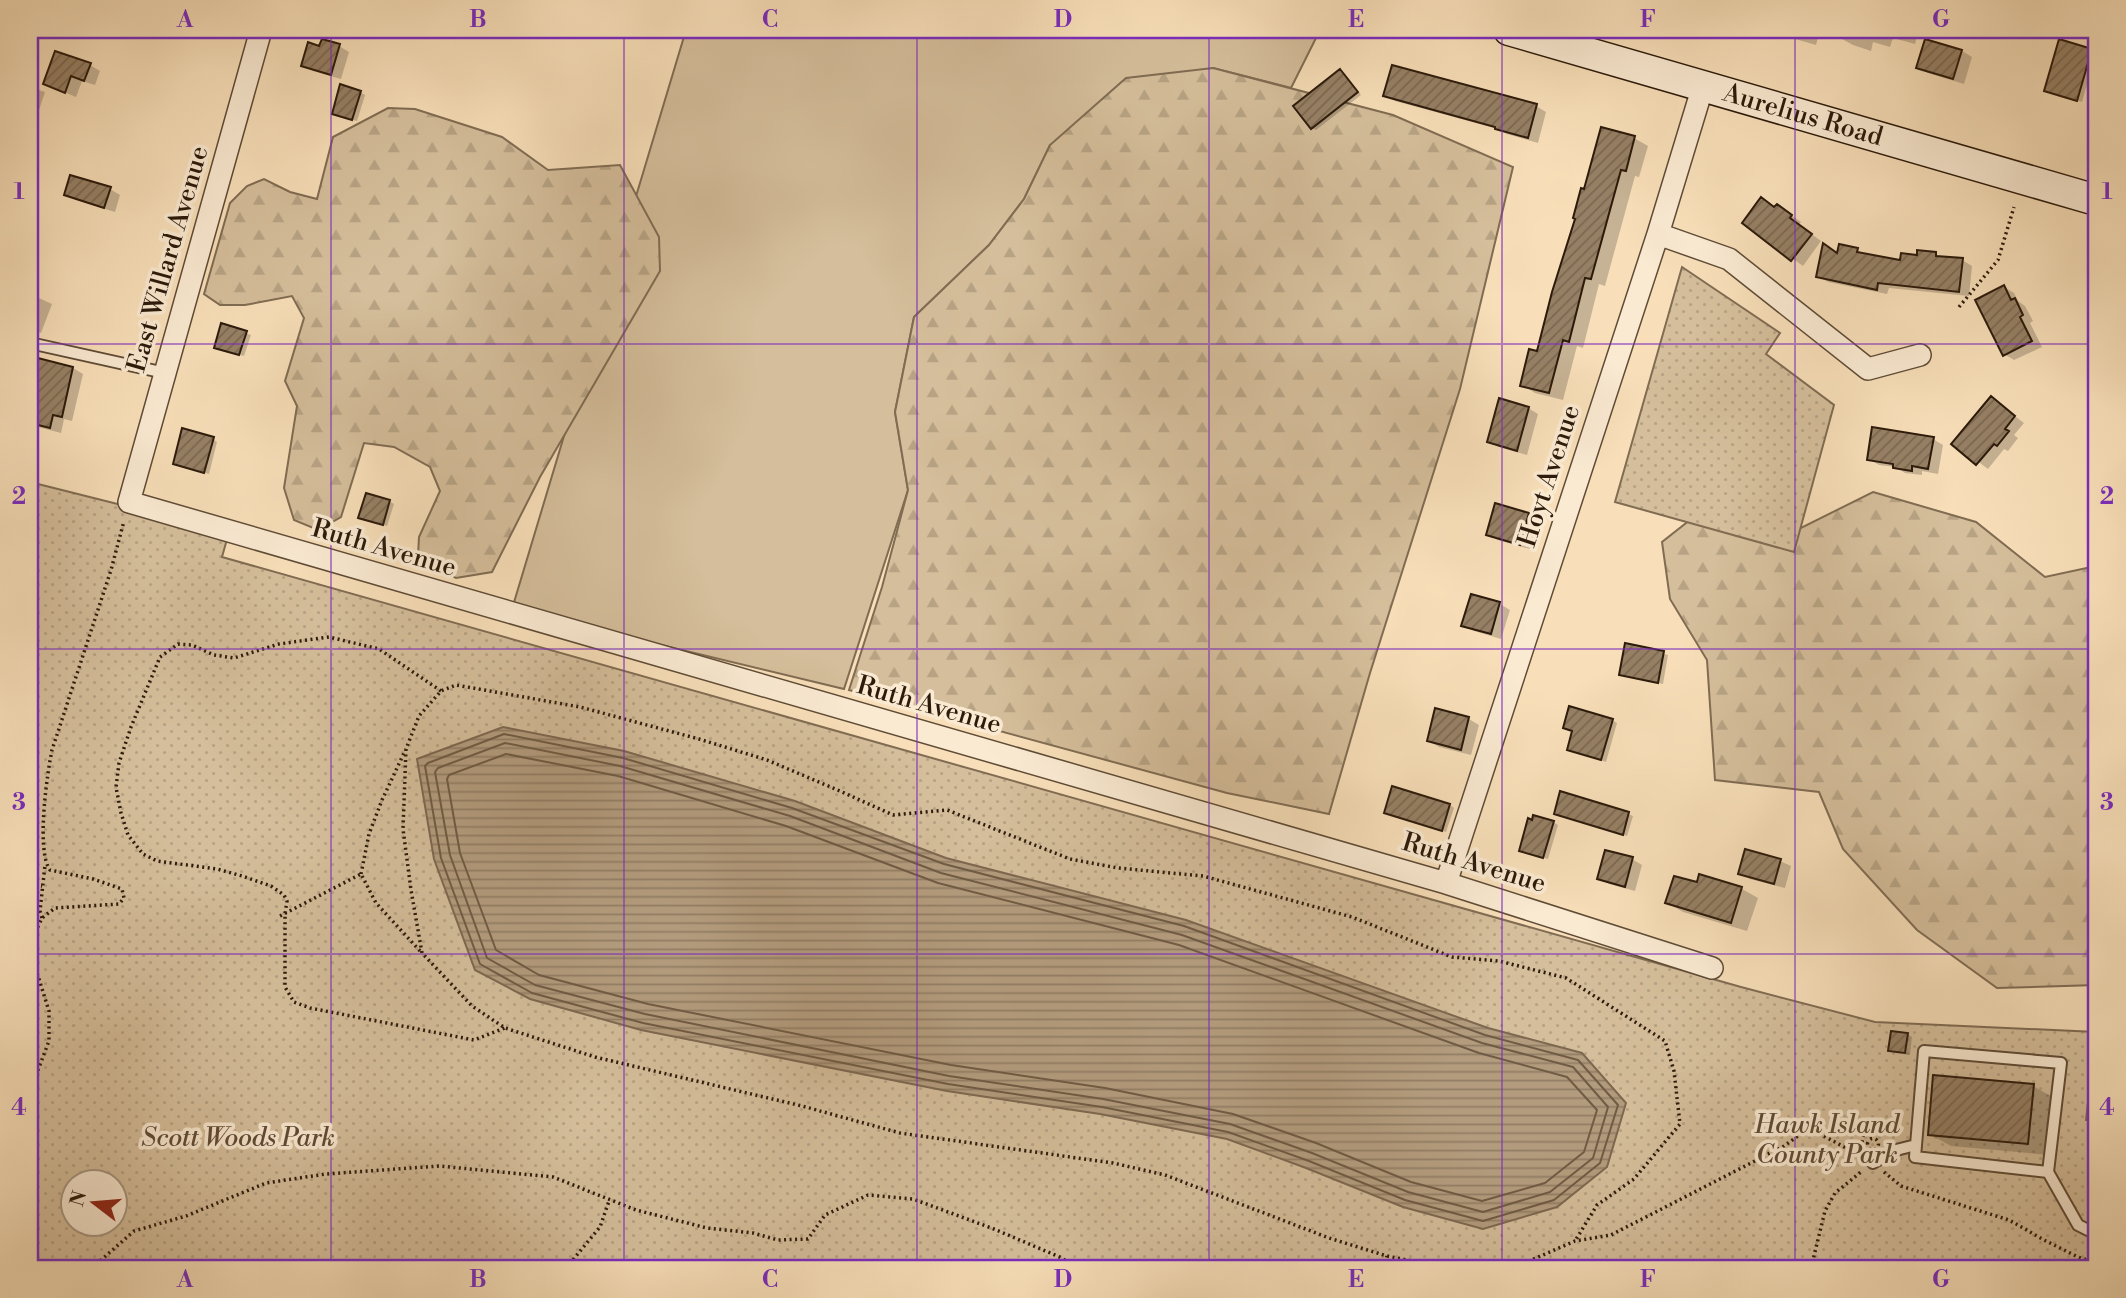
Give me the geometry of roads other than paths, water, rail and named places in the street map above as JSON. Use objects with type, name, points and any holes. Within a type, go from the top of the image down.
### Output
[{"type":"street","name":"East Willard Avenue","points":[[128,502],[261,30]]},
{"type":"street","name":"Aurelius Road","points":[[1509,30],[2096,200]]},
{"type":"street","name":"Hoyt Avenue","points":[[1446,883],[1658,234],[1703,86]]},
{"type":"street","points":[[1658,234],[1729,259],[1868,369],[1920,355]]},
{"type":"street","name":"Ruth Avenue","points":[[128,502],[1446,883],[1712,968]]},
{"type":"lane","points":[[30,343],[165,373]]},
{"type":"lane","points":[[2048,1172],[1915,1157],[1924,1051],[2061,1063],[2048,1172],[2078,1225],[2096,1234]]},
{"type":"lane","points":[[1872,1163],[1896,1150],[1916,1145]]},
{"type":"water","points":[[503,727],[624,751],[795,801],[946,858],[1186,920],[1488,1028],[1582,1053],[1626,1103],[1607,1167],[1557,1207],[1483,1229],[1403,1207],[1227,1139],[1100,1114],[947,1091],[641,1030],[530,999],[475,970],[434,859],[417,759]]},
{"type":"park label","name":"Scott Woods Park","points":[[238,1138]]},
{"type":"park label","name":"Hawk Island County Park","points":[[1827,1140]]}]
